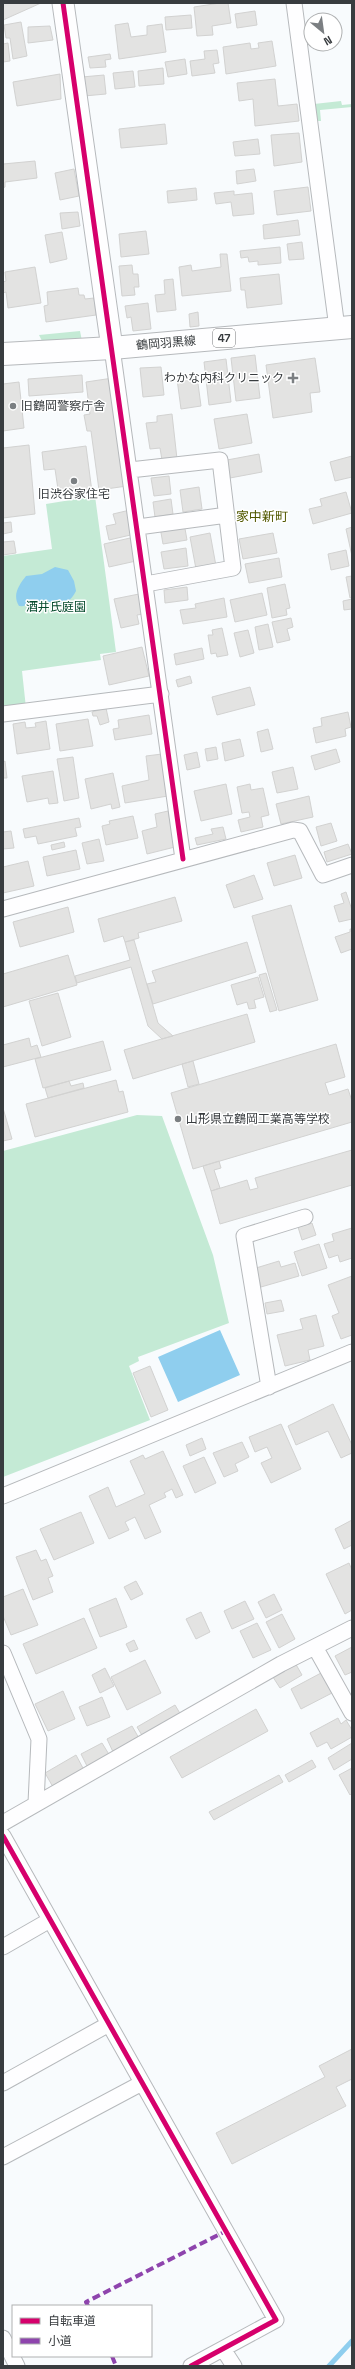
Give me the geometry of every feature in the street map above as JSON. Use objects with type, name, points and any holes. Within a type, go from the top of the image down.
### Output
[{"type":"main road","name":"鶴岡羽黒線","points":[[3,354],[112,348],[348,328]]},
{"type":"street","points":[[63,3],[146,584],[183,859]]},
{"type":"street","points":[[294,3],[348,328]]},
{"type":"street","points":[[130,470],[220,460],[233,568],[146,584]]},
{"type":"street","points":[[138,527],[227,515]]},
{"type":"street","points":[[3,714],[161,694]]},
{"type":"street","points":[[3,909],[293,830],[300,832],[323,875],[352,867]]},
{"type":"street","points":[[269,1387],[244,1236],[305,1217]]},
{"type":"street","points":[[3,1496],[352,1352]]},
{"type":"street","points":[[3,1823],[36,1803],[315,1647],[352,1628]]},
{"type":"street","points":[[315,1647],[352,1713]]},
{"type":"street","points":[[3,1653],[39,1739],[36,1803]]},
{"type":"street","points":[[3,1836],[276,2320],[191,2366]]},
{"type":"street","points":[[3,1947],[50,1920]]},
{"type":"street","points":[[3,2083],[109,2024]]},
{"type":"street","points":[[3,2157],[142,2083]]},
{"type":"street","points":[[3,2338],[12,2355]]},
{"type":"street","points":[[223,2349],[234,2366]]},
{"type":"street","points":[[13,2357],[18,2366]]},
{"type":"green space","points":[[341,101],[342,105],[352,104],[352,107],[320,110],[321,121],[316,121],[314,104]]},
{"type":"green space","points":[[80,331],[82,341],[43,343],[39,335]]},
{"type":"green space","name":"酒井氏庭園","points":[[95,496],[116,652],[100,654],[101,660],[22,671],[26,708],[3,711],[3,556],[52,549],[46,504]]},
{"type":"green space","points":[[137,1115],[162,1116],[213,1255],[229,1323],[138,1357],[139,1361],[129,1366],[150,1420],[3,1477],[3,1151]]},
{"type":"water","points":[[55,567],[68,570],[74,581],[76,591],[72,597],[68,601],[59,604],[37,601],[24,606],[19,606],[16,594],[26,576],[42,574]]},
{"type":"water","points":[[220,1330],[240,1375],[178,1402],[158,1357]]},
{"type":"building","points":[[3,3],[41,3],[3,20]]},
{"type":"building","points":[[228,3],[231,23],[212,26],[213,35],[197,36],[194,7]]},
{"type":"building","points":[[255,11],[257,25],[237,28],[235,14]]},
{"type":"building","points":[[191,15],[192,28],[166,30],[165,17]]},
{"type":"building","points":[[21,22],[27,56],[13,59],[10,38],[6,38],[4,25]]},
{"type":"building","points":[[128,23],[131,37],[147,35],[147,26],[162,24],[166,52],[119,59],[115,25]]},
{"type":"building","points":[[50,26],[53,40],[28,43],[28,27]]},
{"type":"building","points":[[272,41],[276,66],[226,74],[223,47],[250,43],[251,49],[259,48],[258,43]]},
{"type":"building","points":[[8,43],[10,61],[3,62],[3,44]]},
{"type":"building","points":[[217,50],[219,63],[213,64],[215,73],[192,76],[190,61],[205,59],[204,51]]},
{"type":"building","points":[[110,54],[111,59],[105,60],[106,67],[90,68],[88,57]]},
{"type":"building","points":[[185,59],[187,74],[168,77],[165,62]]},
{"type":"building","points":[[163,68],[164,84],[139,86],[138,71]]},
{"type":"building","points":[[133,71],[135,87],[115,89],[113,73]]},
{"type":"building","points":[[60,74],[61,99],[17,106],[13,82]]},
{"type":"building","points":[[104,75],[106,94],[84,96],[82,77]]},
{"type":"building","points":[[275,79],[278,106],[297,104],[299,121],[255,126],[253,99],[239,101],[237,83]]},
{"type":"building","points":[[165,124],[167,144],[121,148],[119,129]]},
{"type":"building","points":[[299,133],[302,162],[274,166],[271,135]]},
{"type":"building","points":[[258,139],[260,154],[235,156],[233,142]]},
{"type":"building","points":[[35,161],[37,178],[5,182],[5,187],[3,188],[3,164]]},
{"type":"building","points":[[74,169],[79,196],[60,200],[55,173]]},
{"type":"building","points":[[254,169],[256,181],[237,184],[236,171]]},
{"type":"building","points":[[308,187],[311,211],[277,215],[274,191]]},
{"type":"building","points":[[196,188],[197,200],[168,203],[167,191]]},
{"type":"building","points":[[234,191],[234,195],[252,193],[254,214],[233,216],[231,202],[216,204],[214,193]]},
{"type":"building","points":[[78,212],[80,226],[62,229],[60,213]]},
{"type":"building","points":[[298,220],[300,235],[264,239],[263,225]]},
{"type":"building","points":[[146,231],[149,254],[121,257],[119,234]]},
{"type":"building","points":[[62,232],[67,259],[50,263],[45,235]]},
{"type":"building","points":[[302,242],[304,259],[289,260],[287,244]]},
{"type":"building","points":[[280,247],[281,263],[258,265],[258,261],[249,262],[248,257],[241,258],[240,251]]},
{"type":"building","points":[[220,254],[227,254],[231,291],[182,296],[179,267],[191,265],[192,271],[221,267]]},
{"type":"building","points":[[132,265],[133,274],[138,274],[139,287],[134,287],[135,295],[122,296],[119,266]]},
{"type":"building","points":[[35,267],[41,303],[8,308],[6,292],[3,293],[3,282],[6,281],[5,272]]},
{"type":"building","points":[[279,274],[282,304],[247,308],[245,290],[241,290],[240,278]]},
{"type":"building","points":[[173,279],[176,310],[157,312],[155,295],[165,294],[164,280]]},
{"type":"building","points":[[78,288],[79,295],[84,295],[85,299],[94,298],[96,315],[46,322],[44,306],[48,305],[47,292]]},
{"type":"building","points":[[148,303],[151,329],[133,331],[131,317],[127,318],[125,306]]},
{"type":"building","points":[[198,312],[199,326],[190,327],[189,314]]},
{"type":"building","points":[[255,355],[260,398],[236,401],[231,358]]},
{"type":"building","name":"わかな内科クリニック","points":[[315,358],[320,392],[310,393],[312,412],[273,418],[266,365]]},
{"type":"building","points":[[226,359],[231,402],[209,405],[204,362]]},
{"type":"building","points":[[161,367],[164,395],[143,397],[140,368]]},
{"type":"building","points":[[82,375],[83,392],[29,396],[28,379]]},
{"type":"building","points":[[197,376],[201,406],[181,409],[177,379]]},
{"type":"building","points":[[113,378],[127,486],[99,490],[91,431],[87,431],[84,415],[90,414],[86,382]]},
{"type":"building","name":"旧鶴岡警察庁舎","points":[[19,382],[24,428],[3,431],[3,384]]},
{"type":"building","points":[[172,414],[177,459],[162,460],[160,448],[150,449],[146,423],[157,422],[157,416]]},
{"type":"building","points":[[247,414],[252,443],[219,449],[214,419]]},
{"type":"building","points":[[29,445],[35,514],[3,518],[3,448]]},
{"type":"building","name":"旧渋谷家住宅","points":[[86,446],[92,492],[59,496],[55,469],[44,470],[42,452]]},
{"type":"building","points":[[259,454],[262,472],[230,478],[227,460]]},
{"type":"building","points":[[352,456],[352,477],[335,481],[330,462]]},
{"type":"building","points":[[169,476],[171,494],[154,496],[151,478]]},
{"type":"building","points":[[199,487],[202,509],[183,512],[180,490]]},
{"type":"building","points":[[346,492],[352,513],[313,524],[309,509],[322,506],[320,499]]},
{"type":"building","points":[[171,499],[173,514],[155,517],[153,502]]},
{"type":"building","points":[[130,510],[135,534],[109,540],[106,526],[116,524],[113,514]]},
{"type":"building","points":[[11,522],[12,532],[3,534],[3,523]]},
{"type":"building","points":[[184,523],[187,540],[163,544],[160,527]]},
{"type":"building","points":[[352,527],[352,556],[346,529]]},
{"type":"building","points":[[210,533],[216,566],[196,569],[190,537]]},
{"type":"building","points":[[273,533],[277,553],[243,559],[239,539]]},
{"type":"building","points":[[130,538],[136,561],[109,567],[104,544]]},
{"type":"building","points":[[14,541],[16,553],[3,555],[3,542]]},
{"type":"building","points":[[186,548],[188,566],[164,569],[161,552]]},
{"type":"building","points":[[346,550],[349,566],[331,570],[328,554]]},
{"type":"building","points":[[279,558],[282,577],[249,583],[245,564]]},
{"type":"building","points":[[352,576],[352,597],[350,598],[346,577]]},
{"type":"building","points":[[285,584],[290,608],[286,609],[287,615],[272,618],[267,588]]},
{"type":"building","points":[[187,587],[188,600],[165,603],[164,590]]},
{"type":"building","points":[[262,593],[267,615],[235,622],[230,600]]},
{"type":"building","points":[[139,594],[143,614],[137,615],[139,624],[121,628],[114,599]]},
{"type":"building","points":[[224,598],[227,617],[183,624],[180,610],[196,608],[195,604]]},
{"type":"building","points":[[352,599],[352,609],[344,610],[343,601]]},
{"type":"building","points":[[291,618],[293,627],[287,629],[290,640],[277,643],[272,622]]},
{"type":"building","points":[[268,624],[273,647],[259,650],[255,627]]},
{"type":"building","points":[[222,628],[228,655],[217,657],[216,653],[211,654],[208,635],[213,635],[212,630]]},
{"type":"building","points":[[248,630],[254,653],[240,657],[234,633]]},
{"type":"building","points":[[142,647],[149,676],[109,685],[103,656]]},
{"type":"building","points":[[202,648],[204,659],[176,665],[174,654]]},
{"type":"building","points":[[190,676],[192,683],[178,687],[176,680]]},
{"type":"building","points":[[250,687],[255,705],[217,715],[212,697]]},
{"type":"building","points":[[106,708],[109,722],[100,725],[97,716],[93,716],[92,712]]},
{"type":"building","points":[[348,712],[351,727],[345,729],[346,736],[316,743],[313,728],[322,726],[321,718]]},
{"type":"building","points":[[149,715],[152,734],[115,740],[113,729],[119,728],[118,720]]},
{"type":"building","points":[[88,719],[93,746],[60,751],[56,724]]},
{"type":"building","points":[[46,721],[50,749],[17,754],[13,724],[25,722],[26,728],[36,727],[35,723]]},
{"type":"building","points":[[268,729],[273,749],[261,752],[257,732]]},
{"type":"building","points":[[240,739],[244,756],[225,761],[222,743]]},
{"type":"building","points":[[216,747],[218,759],[207,761],[205,749]]},
{"type":"building","points":[[336,749],[340,762],[315,770],[311,756]]},
{"type":"building","points":[[197,752],[200,767],[187,770],[184,755]]},
{"type":"building","points":[[162,754],[168,796],[125,803],[122,786],[149,780],[146,756]]},
{"type":"building","points":[[73,757],[79,798],[64,801],[57,759]]},
{"type":"building","points":[[5,761],[7,778],[3,778],[3,762]]},
{"type":"building","points":[[293,767],[298,789],[277,793],[272,772]]},
{"type":"building","points":[[53,771],[58,803],[49,804],[48,798],[27,802],[22,776]]},
{"type":"building","points":[[113,773],[120,807],[112,809],[111,804],[91,809],[85,779]]},
{"type":"building","points":[[226,784],[232,814],[201,821],[194,791]]},
{"type":"building","points":[[250,784],[251,790],[263,788],[269,815],[261,817],[263,827],[241,832],[238,820],[250,817],[249,812],[242,813],[237,787]]},
{"type":"building","points":[[309,796],[313,817],[281,824],[276,804]]},
{"type":"building","points":[[168,811],[175,847],[147,854],[142,831],[157,827],[155,814]]},
{"type":"building","points":[[133,816],[138,838],[106,845],[102,826],[110,824],[109,821]]},
{"type":"building","points":[[79,818],[81,827],[75,828],[77,836],[38,844],[36,836],[25,838],[23,829]]},
{"type":"building","points":[[331,823],[337,841],[321,846],[316,827]]},
{"type":"building","points":[[223,827],[226,839],[197,845],[195,838],[213,834],[211,829]]},
{"type":"building","points":[[11,831],[14,848],[3,849],[3,832]]},
{"type":"building","points":[[99,839],[104,861],[87,864],[82,843]]},
{"type":"building","points":[[64,842],[65,847],[52,850],[51,845]]},
{"type":"building","points":[[348,844],[352,854],[327,862],[324,852]]},
{"type":"building","points":[[76,850],[80,869],[47,876],[43,857]]},
{"type":"building","points":[[295,855],[302,878],[274,886],[267,863]]},
{"type":"building","points":[[28,861],[34,886],[3,893],[3,867]]},
{"type":"building","points":[[254,875],[263,899],[234,908],[226,885]]},
{"type":"building","points":[[346,892],[352,910],[352,919],[339,922],[334,906],[344,903],[341,894]]},
{"type":"building","points":[[175,897],[182,921],[138,933],[139,938],[125,942],[123,936],[104,942],[98,919]]},
{"type":"building","points":[[291,905],[318,1000],[279,1011],[252,916]]},
{"type":"building","points":[[68,907],[74,932],[20,947],[13,922]]},
{"type":"building","points":[[350,929],[352,929],[352,949],[341,953],[335,937],[350,932]]},
{"type":"building","points":[[134,940],[158,1023],[173,1036],[162,1039],[148,1026],[131,967],[77,983],[75,976],[130,960],[125,942]]},
{"type":"building","points":[[247,942],[256,972],[153,1004],[147,984],[156,982],[152,971]]},
{"type":"building","points":[[68,955],[77,985],[3,1007],[3,974]]},
{"type":"building","points":[[266,973],[277,1010],[270,1012],[259,975]]},
{"type":"building","points":[[258,977],[264,997],[254,1000],[256,1008],[249,1009],[247,1002],[237,1005],[231,985]]},
{"type":"building","points":[[58,993],[71,1037],[42,1046],[29,1001]]},
{"type":"building","points":[[247,1014],[255,1042],[133,1079],[124,1050]]},
{"type":"building","points":[[29,1038],[31,1047],[37,1045],[41,1057],[3,1067],[3,1045]]},
{"type":"building","points":[[103,1041],[111,1070],[43,1088],[35,1059]]},
{"type":"building","points":[[336,1044],[345,1077],[325,1083],[329,1095],[348,1089],[352,1101],[352,1122],[193,1169],[171,1093]]},
{"type":"building","points":[[193,1061],[199,1084],[188,1087],[182,1064]]},
{"type":"building","points":[[116,1080],[119,1092],[123,1091],[128,1112],[35,1137],[26,1104]]},
{"type":"building","points":[[69,1081],[71,1086],[83,1083],[84,1088],[48,1098],[45,1088]]},
{"type":"building","points":[[3,1108],[12,1139],[3,1141]]},
{"type":"building","points":[[352,1150],[352,1185],[220,1224],[211,1191],[247,1180],[250,1190],[258,1188],[255,1178]]},
{"type":"building","points":[[219,1161],[221,1168],[214,1170],[220,1188],[211,1191],[203,1166]]},
{"type":"building","points":[[312,1223],[316,1235],[302,1240],[298,1227]]},
{"type":"building","points":[[352,1228],[352,1258],[340,1262],[338,1255],[329,1258],[324,1244],[334,1241],[332,1234]]},
{"type":"building","points":[[319,1244],[327,1268],[302,1276],[294,1252]]},
{"type":"building","points":[[279,1261],[281,1267],[295,1263],[299,1276],[261,1287],[256,1268]]},
{"type":"building","points":[[352,1276],[352,1335],[341,1339],[332,1316],[339,1313],[328,1285]]},
{"type":"building","points":[[281,1300],[284,1311],[267,1314],[265,1303]]},
{"type":"building","points":[[316,1315],[324,1346],[308,1350],[310,1360],[285,1366],[277,1335],[303,1329],[300,1319]]},
{"type":"building","points":[[150,1366],[168,1410],[151,1417],[133,1373]]},
{"type":"building","points":[[333,1404],[352,1445],[352,1453],[341,1458],[328,1431],[296,1445],[288,1426]]},
{"type":"building","points":[[281,1424],[301,1469],[271,1483],[261,1463],[272,1458],[267,1447],[255,1452],[249,1437]]},
{"type":"building","points":[[202,1438],[206,1449],[190,1456],[186,1445]]},
{"type":"building","points":[[242,1442],[249,1457],[235,1464],[238,1471],[224,1477],[213,1453]]},
{"type":"building","points":[[163,1451],[183,1495],[176,1498],[172,1489],[164,1493],[166,1497],[149,1505],[161,1532],[145,1539],[135,1517],[125,1522],[129,1530],[109,1539],[89,1496],[108,1487],[116,1507],[145,1494],[130,1461],[143,1455],[145,1459]]},
{"type":"building","points":[[204,1457],[216,1483],[195,1493],[183,1466]]},
{"type":"building","points":[[81,1512],[94,1543],[54,1560],[40,1529]]},
{"type":"building","points":[[352,1520],[352,1545],[344,1549],[335,1529]]},
{"type":"building","points":[[36,1550],[41,1561],[46,1559],[53,1576],[48,1578],[53,1592],[33,1600],[16,1557]]},
{"type":"building","points":[[349,1563],[352,1570],[352,1610],[345,1614],[326,1574]]},
{"type":"building","points":[[136,1581],[143,1594],[131,1600],[124,1587]]},
{"type":"building","points":[[23,1589],[38,1625],[11,1635],[3,1616],[3,1597]]},
{"type":"building","points":[[274,1594],[282,1610],[266,1618],[258,1602]]},
{"type":"building","points":[[116,1598],[127,1627],[100,1637],[89,1609]]},
{"type":"building","points":[[245,1601],[254,1619],[232,1629],[224,1611]]},
{"type":"building","points":[[201,1612],[210,1632],[196,1639],[186,1619]]},
{"type":"building","points":[[282,1614],[295,1639],[279,1648],[266,1622]]},
{"type":"building","points":[[84,1618],[97,1648],[36,1674],[23,1644]]},
{"type":"building","points":[[257,1623],[271,1650],[253,1658],[240,1631]]},
{"type":"building","points":[[134,1640],[138,1649],[130,1652],[126,1644]]},
{"type":"building","points":[[352,1647],[352,1672],[345,1675],[335,1656]]},
{"type":"building","points":[[145,1660],[161,1693],[127,1710],[111,1677]]},
{"type":"building","points":[[294,1661],[302,1675],[280,1688],[271,1674]]},
{"type":"building","points":[[105,1668],[114,1686],[100,1693],[92,1675]]},
{"type":"building","points":[[321,1673],[332,1693],[301,1709],[291,1689]]},
{"type":"building","points":[[63,1691],[75,1719],[48,1731],[35,1704]]},
{"type":"building","points":[[102,1697],[110,1717],[87,1726],[79,1707]]},
{"type":"building","points":[[175,1705],[181,1715],[143,1737],[137,1727]]},
{"type":"building","points":[[256,1709],[268,1731],[182,1778],[170,1757]]},
{"type":"building","points":[[338,1718],[341,1724],[346,1720],[352,1730],[352,1737],[331,1749],[327,1742],[317,1747],[310,1733]]},
{"type":"building","points":[[132,1726],[140,1740],[114,1754],[107,1739]]},
{"type":"building","points":[[102,1743],[110,1756],[88,1768],[81,1754]]},
{"type":"building","points":[[352,1743],[352,1759],[334,1770],[328,1758]]},
{"type":"building","points":[[76,1755],[84,1770],[53,1787],[45,1773]]},
{"type":"building","points":[[312,1760],[316,1767],[289,1782],[285,1775]]},
{"type":"building","points":[[352,1768],[352,1793],[350,1795],[339,1775]]},
{"type":"building","points":[[279,1775],[283,1782],[214,1820],[209,1812]]},
{"type":"building","points":[[352,2049],[352,2079],[336,2087],[346,2106],[232,2164],[216,2133],[325,2077],[319,2066]]},
{"type":"waterway","points":[[329,2366],[352,2341]]},
{"type":"marked path","points":[[88,2305],[86,2302],[226,2231]]},
{"type":"marked path","points":[[112,2357],[116,2366]]},
{"type":"cycle path","points":[[63,3],[183,859]]},
{"type":"cycle path","points":[[3,1836],[276,2320],[191,2366]]},
{"type":"place","name":"わかな内科クリニック","points":[[293,378]]},
{"type":"place","name":"旧鶴岡警察庁舎","points":[[13,406]]},
{"type":"place","name":"旧渋谷家住宅","points":[[74,481]]},
{"type":"place","name":"山形県立鶴岡工業高等学校","points":[[178,1119]]},
{"type":"district","name":"家中新町","points":[[262,516]]}]
